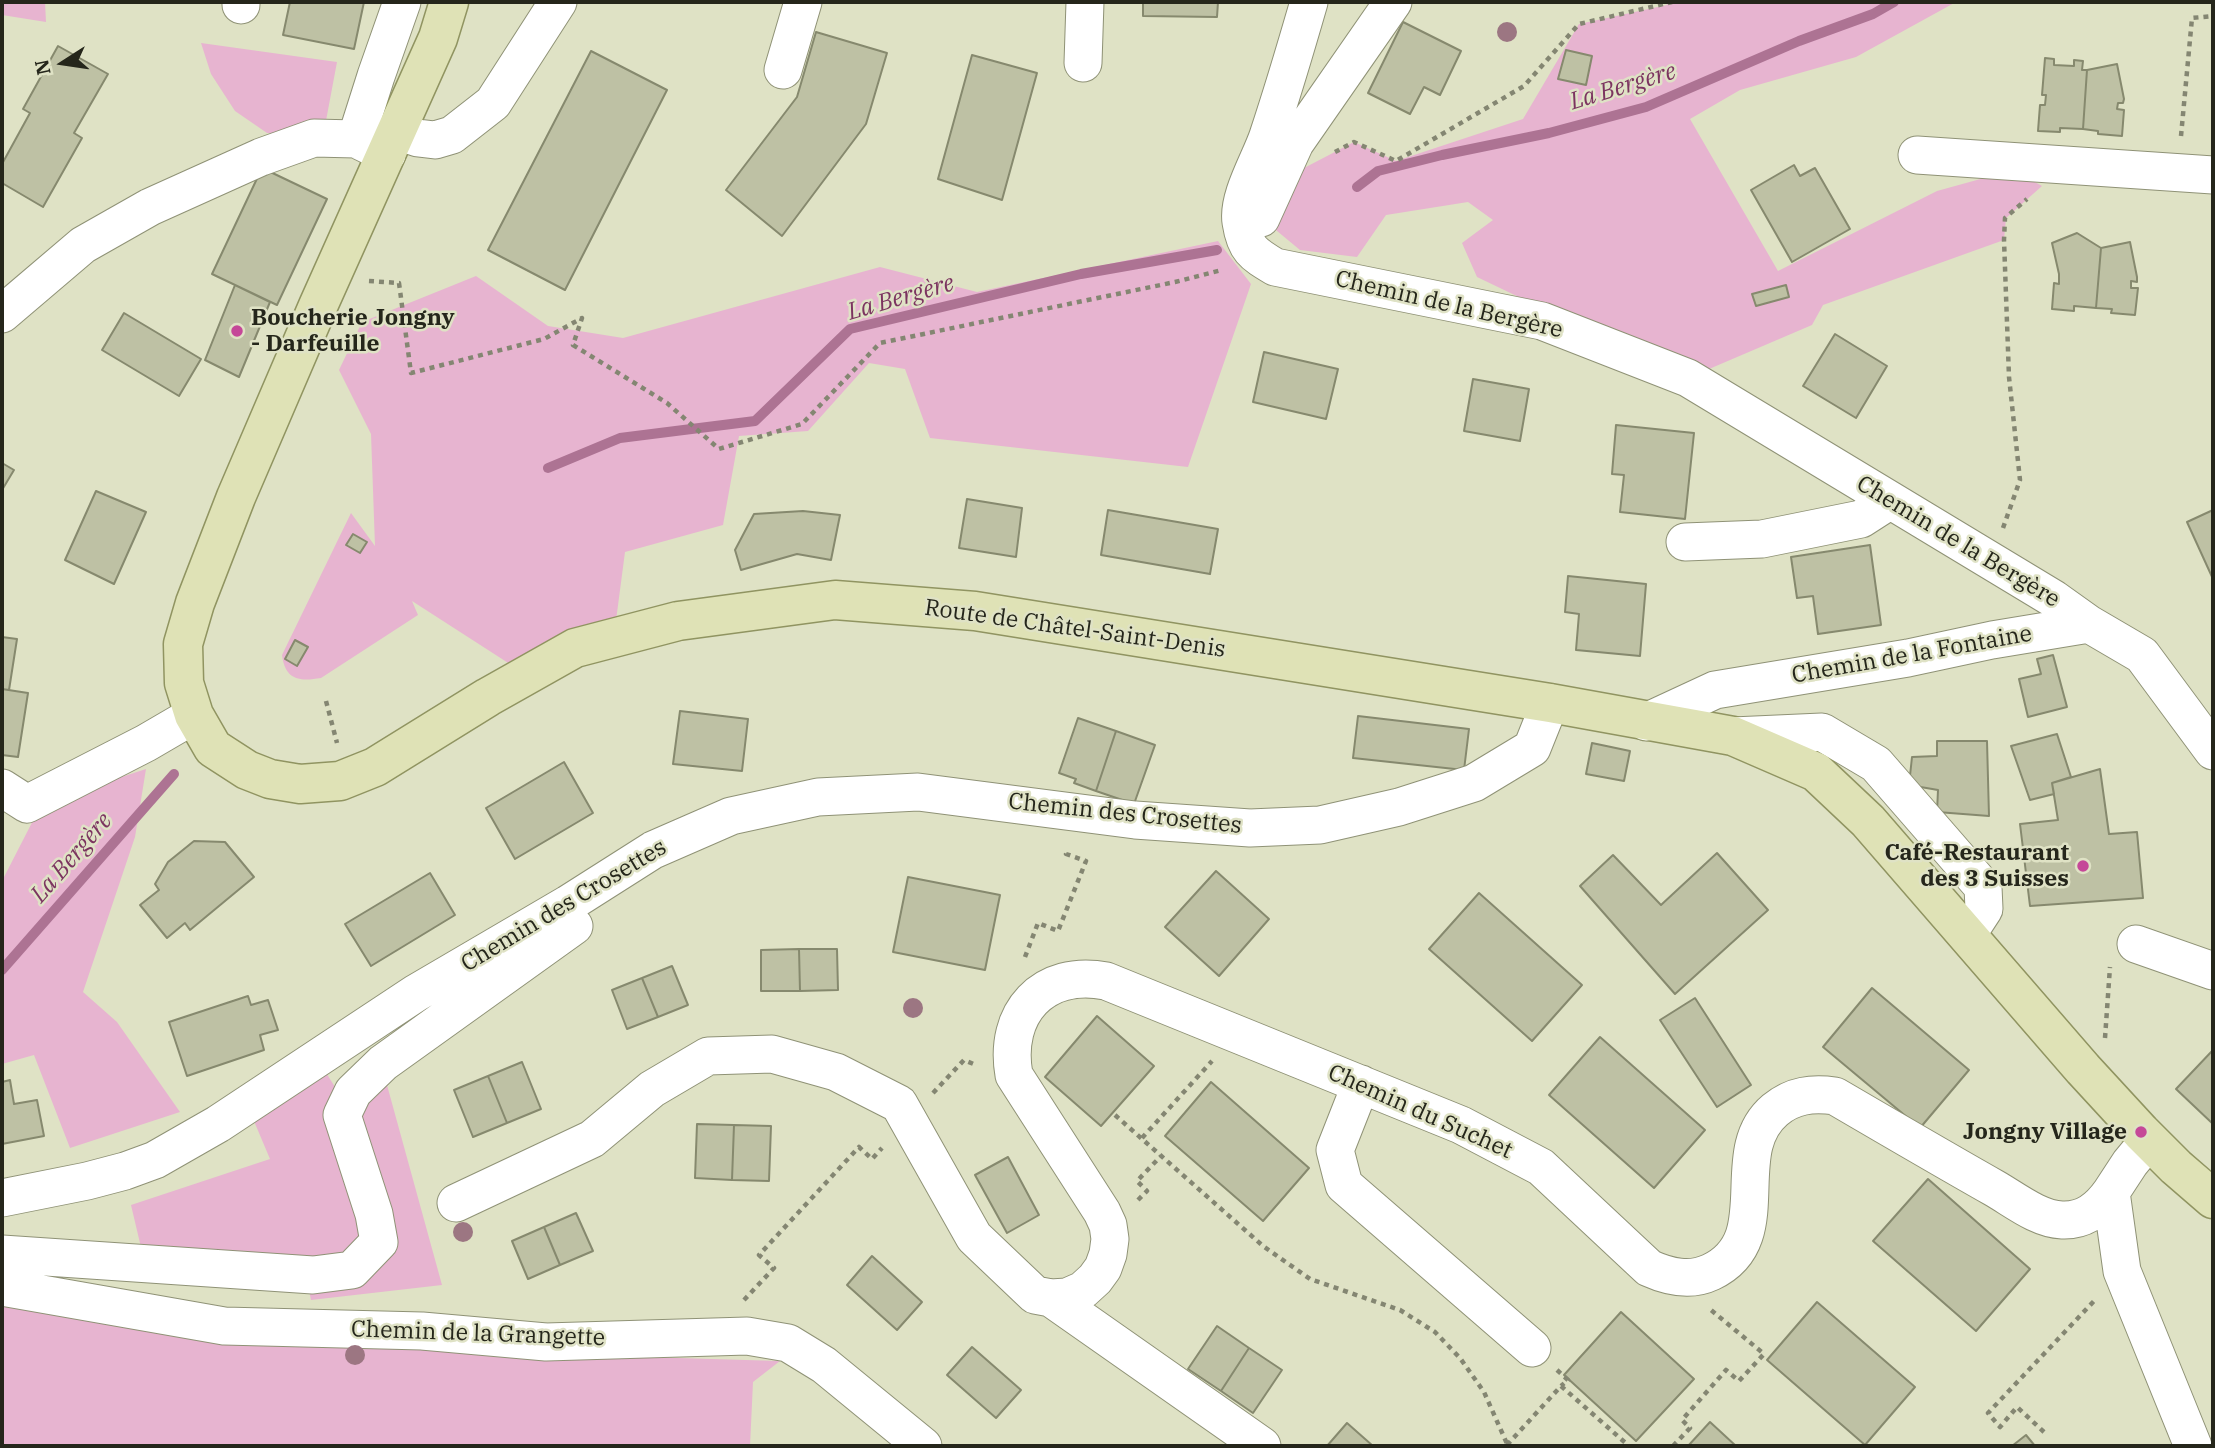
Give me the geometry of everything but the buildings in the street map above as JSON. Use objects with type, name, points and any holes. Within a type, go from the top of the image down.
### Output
[{"type":"main road","name":"Route de Châtel-Saint-Denis","points":[[449,2],[438,38],[380,142],[318,306],[241,484],[195,603],[183,644],[184,682],[194,715],[213,748],[247,770],[270,779],[300,784],[340,781],[376,767],[488,697],[575,648],[678,621],[835,600],[975,611],[1550,703],[1733,736],[1816,772],[1868,821],[2083,1069],[2149,1140],[2213,1199]]},
{"type":"street","points":[[380,142],[376,76],[402,2]]},
{"type":"street","points":[[2,314],[83,245],[150,206],[261,157],[314,138],[380,142],[418,138],[435,140],[452,135],[493,103],[558,2]]},
{"type":"street","points":[[783,70],[803,2]]},
{"type":"street","points":[[1083,63],[1085,2]]},
{"type":"street","points":[[1248,248],[1241,220],[1243,201],[1267,140],[1309,2]]},
{"type":"street","points":[[1248,248],[1295,143],[1393,2]]},
{"type":"street","points":[[1917,155],[2196,174]]},
{"type":"street","name":"Chemin de la Bergère","points":[[1248,248],[1275,267],[1542,321],[1688,378],[2054,599],[2089,624]]},
{"type":"street","points":[[1685,542],[1762,539],[1861,519],[1889,500]]},
{"type":"street","points":[[2089,624],[2143,655],[2213,751]]},
{"type":"street","name":"Chemin de la Fontaine","points":[[1646,722],[1715,690],[1909,658],[1992,640],[2089,624]]},
{"type":"street","name":"Chemin des Crosettes","points":[[2,1198],[87,1181],[155,1160],[218,1124],[416,993],[556,911],[653,850],[731,816],[818,797],[918,792],[1135,820],[1250,828],[1320,825],[1399,807],[1474,783],[1532,748],[1550,703]]},
{"type":"street","points":[[2,788],[27,804],[146,743],[194,715]]},
{"type":"street","points":[[2,1254],[313,1276],[352,1270],[379,1242],[374,1214],[342,1115],[353,1092],[383,1063],[622,891],[625,868]]},
{"type":"street","points":[[2136,944],[2213,971]]},
{"type":"street","name":"Chemin du Suchet","points":[[1051,1298],[1067,1297],[1083,1290],[1095,1279],[1108,1254],[1108,1225],[1014,1075],[1011,1056],[1015,1029],[1028,1004],[1056,984],[1072,979],[1106,981],[1461,1125],[1541,1167],[1649,1268],[1678,1278],[1693,1278],[1721,1267],[1742,1243],[1747,1228],[1755,1138],[1761,1125],[1771,1114],[1782,1104],[1799,1097],[1817,1094],[1835,1096],[1961,1170],[2050,1218],[2073,1220],[2088,1215],[2102,1205],[2149,1140]]},
{"type":"street","points":[[456,1203],[592,1139],[652,1088],[708,1056],[772,1055],[836,1072],[899,1104],[974,1237],[1035,1295],[1051,1298],[1262,1446]]},
{"type":"street","points":[[1361,1084],[1335,1150],[1344,1185],[1532,1348]]},
{"type":"street","points":[[2111,1192],[2122,1271],[2193,1446]]},
{"type":"street","name":"Chemin de la Grangette","points":[[2,1287],[224,1326],[422,1331],[546,1342],[747,1336],[788,1343],[824,1366],[923,1446]]},
{"type":"path","points":[[1334,152],[1354,142],[1396,161],[1524,86],[1579,24],[1672,2]]},
{"type":"path","points":[[2196,174],[2185,81],[2192,18],[2213,16]]},
{"type":"path","points":[[1992,562],[2020,480],[2009,377],[2004,240],[2006,218],[2042,186],[2045,163]]},
{"type":"path","points":[[372,282],[399,284],[411,373],[544,339],[582,318],[573,345],[667,403],[719,449],[802,424],[880,343],[1226,269],[1248,248]]},
{"type":"path","points":[[326,701],[338,746]]},
{"type":"path","points":[[2104,1051],[2108,971],[2117,948],[2136,944]]},
{"type":"path","points":[[1142,1138],[1212,1060]]},
{"type":"path","points":[[1115,1115],[1263,1246],[1310,1279],[1400,1310],[1435,1332],[1460,1358],[1484,1392],[1507,1446],[1561,1386],[1629,1446]]},
{"type":"path","points":[[711,1337],[774,1268],[759,1255],[859,1147],[872,1159],[908,1119]]},
{"type":"path","points":[[2044,1432],[2017,1407],[2000,1427],[1988,1413],[2122,1271]]},
{"type":"path","points":[[1673,1446],[1690,1428],[1682,1420],[1726,1370],[1739,1381],[1764,1354],[1705,1305]]},
{"type":"shaded area","points":[[2,2],[45,2],[46,22],[2,15]]},
{"type":"shaded area","points":[[1666,2],[1956,2],[1856,57],[1740,90],[1690,119],[1778,271],[1937,191],[2013,170],[2042,186],[2006,218],[2004,240],[1823,305],[1812,325],[1688,378],[1477,277],[1462,243],[1493,220],[1468,202],[1386,215],[1357,257],[1300,250],[1271,226],[1281,180],[1354,142],[1396,161],[1523,119],[1579,24],[1667,5]]},
{"type":"shaded area","points":[[201,43],[337,62],[325,126],[298,136],[267,133],[235,111],[211,74]]},
{"type":"shaded area","points":[[1218,241],[1251,284],[1188,467],[930,438],[905,369],[869,363],[808,431],[739,436],[723,525],[625,552],[615,628],[516,668],[412,601],[418,615],[321,678],[299,679],[286,669],[282,655],[351,513],[375,546],[371,434],[339,370],[362,322],[476,276],[548,326],[623,338],[880,267],[977,292]]},
{"type":"shaded area","points":[[146,769],[135,837],[83,992],[117,1022],[180,1112],[70,1148],[34,1055],[2,1064],[2,881],[42,803]]},
{"type":"shaded area","points":[[379,1056],[442,1285],[311,1300],[309,1290],[148,1277],[131,1205],[270,1159],[251,1114],[323,1068],[335,1087]]},
{"type":"shaded area","points":[[2,1306],[216,1335],[541,1354],[780,1361],[753,1382],[750,1446],[2,1446]]},
{"type":"waterway","name":"La Bergère","points":[[1357,187],[1378,171],[1549,133],[1646,107],[1799,41],[1873,14],[1894,2]]},
{"type":"waterway","name":"La Bergère","points":[[548,468],[620,438],[755,421],[850,329],[1081,274],[1217,250]]},
{"type":"waterway","name":"La Bergère","points":[[2,970],[174,774]]},
{"type":"place","name":"Boucherie Jongny - Darfeuille","points":[[237,331]]},
{"type":"place","name":"Café-Restaurant des 3 Suisses","points":[[2083,866]]},
{"type":"place","name":"Jongny Village","points":[[2141,1132]]}]
